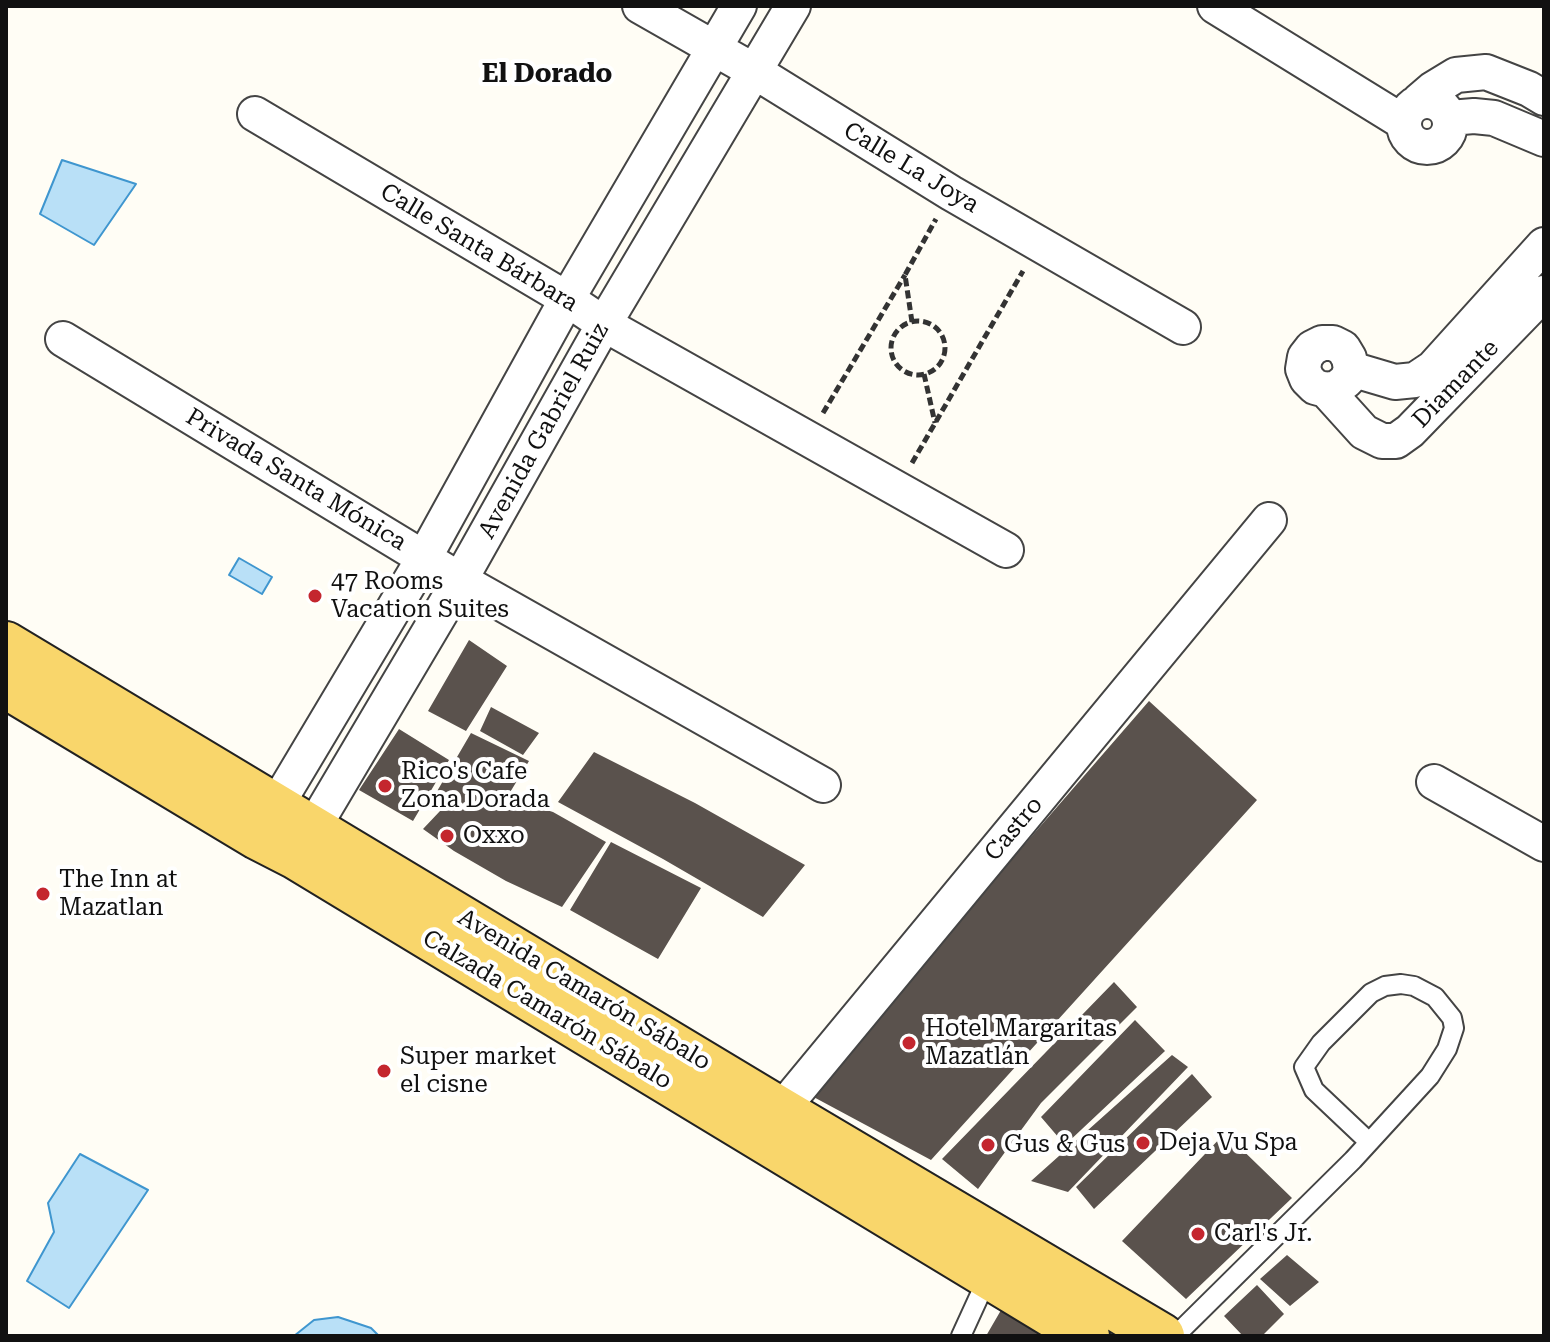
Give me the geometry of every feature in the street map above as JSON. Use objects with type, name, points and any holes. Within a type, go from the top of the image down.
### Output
[{"type":"main road","name":"Avenida Camarón Sábalo","points":[[9,664],[771,1125],[1162,1336]]},
{"type":"main road","points":[[771,1125],[988,1276],[1077,1333]]},
{"type":"street","name":"Calle La Joya","points":[[640,6],[754,71],[951,193],[1183,327]]},
{"type":"street","name":"Avenida Gabriel Ruiz","points":[[267,822],[424,558],[567,299],[739,6]]},
{"type":"street","name":"Avenida Gabriel Ruiz","points":[[304,843],[460,580],[604,324],[793,6]]},
{"type":"street","points":[[1215,6],[1411,112]]},
{"type":"street","points":[[1544,98],[1486,72],[1456,75],[1411,112],[1406,136],[1416,145],[1429,148],[1442,143],[1450,132],[1450,118],[1474,116],[1494,118],[1544,139]]},
{"type":"street","name":"Calle Santa Bárbara","points":[[255,114],[604,324],[1006,550]]},
{"type":"street","name":"Diamante","points":[[1544,245],[1433,368],[1415,380],[1338,379],[1364,432],[1382,441],[1396,441],[1410,431],[1544,293]]},
{"type":"street","name":"Privada Santa Mónica","points":[[63,339],[460,580],[823,785]]},
{"type":"street","name":"Castro","points":[[771,1125],[1269,520]]},
{"type":"street","points":[[1434,782],[1544,844]]},
{"type":"lane","points":[[1175,1336],[1369,1142],[1430,1076],[1447,1049],[1454,1028],[1452,1018],[1435,997],[1414,986],[1385,986],[1371,993],[1321,1043],[1304,1067],[1314,1090],[1369,1142]]},
{"type":"lane","points":[[961,1336],[988,1276]]},
{"type":"path","points":[[808,437],[951,193]]},
{"type":"path","points":[[897,488],[1038,243]]},
{"type":"path","points":[[905,275],[912,322]]},
{"type":"path","points":[[912,322],[930,323],[938,329],[946,345],[942,362],[936,369],[924,374],[911,375],[903,371],[892,357],[892,339],[904,325],[912,322]]},
{"type":"path","points":[[924,374],[935,423]]},
{"type":"water","points":[[62,160],[136,184],[94,245],[40,214]]},
{"type":"water","points":[[239,558],[272,577],[262,594],[229,575]]},
{"type":"water","points":[[80,1154],[148,1190],[69,1308],[27,1281],[54,1232],[48,1203]]},
{"type":"water","points":[[338,1317],[371,1328],[379,1336],[294,1336],[314,1320]]},
{"type":"building","points":[[469,640],[507,666],[466,731],[428,711]]},
{"type":"building","points":[[1149,701],[1257,800],[931,1160],[808,1094]]},
{"type":"building","points":[[491,707],[539,733],[523,755],[480,731]]},
{"type":"building","points":[[399,729],[449,760],[413,821],[359,790]]},
{"type":"building","points":[[471,733],[529,761],[509,794],[495,794],[553,812],[606,842],[562,907],[506,881],[423,829],[457,793],[436,793]]},
{"type":"building","points":[[594,752],[695,803],[805,865],[763,917],[558,802]]},
{"type":"building","points":[[611,842],[701,888],[658,959],[570,910]]},
{"type":"building","points":[[1114,982],[1137,1007],[1041,1103],[978,1189],[942,1159]]},
{"type":"building","points":[[1135,1020],[1165,1051],[1065,1145],[1041,1117]]},
{"type":"building","points":[[1172,1055],[1188,1067],[1068,1192],[1031,1181]]},
{"type":"building","points":[[1192,1074],[1212,1097],[1094,1209],[1076,1187]]},
{"type":"building","points":[[1225,1133],[1292,1198],[1186,1299],[1122,1241]]},
{"type":"building","points":[[1287,1255],[1319,1282],[1290,1306],[1260,1279]]},
{"type":"building","points":[[1257,1285],[1284,1314],[1262,1336],[1243,1336],[1224,1316]]},
{"type":"building","points":[[1004,1305],[1061,1336],[986,1336]]},
{"type":"place","name":"47 Rooms Vacation Suites","points":[[315,596]]},
{"type":"place","name":"Rico's Cafe Zona Dorada","points":[[385,786]]},
{"type":"place","name":"Oxxo","points":[[447,836]]},
{"type":"place","name":"The Inn at Mazatlan","points":[[43,894]]},
{"type":"place","name":"Hotel Margaritas Mazatlán","points":[[909,1043]]},
{"type":"place","name":"Super market el cisne","points":[[384,1071]]},
{"type":"place","name":"Deja Vu Spa","points":[[1143,1143]]},
{"type":"place","name":"Gus & Gus","points":[[988,1145]]},
{"type":"place","name":"Carl's Jr.","points":[[1198,1234]]},
{"type":"district","name":"El Dorado","points":[[547,74]]}]
